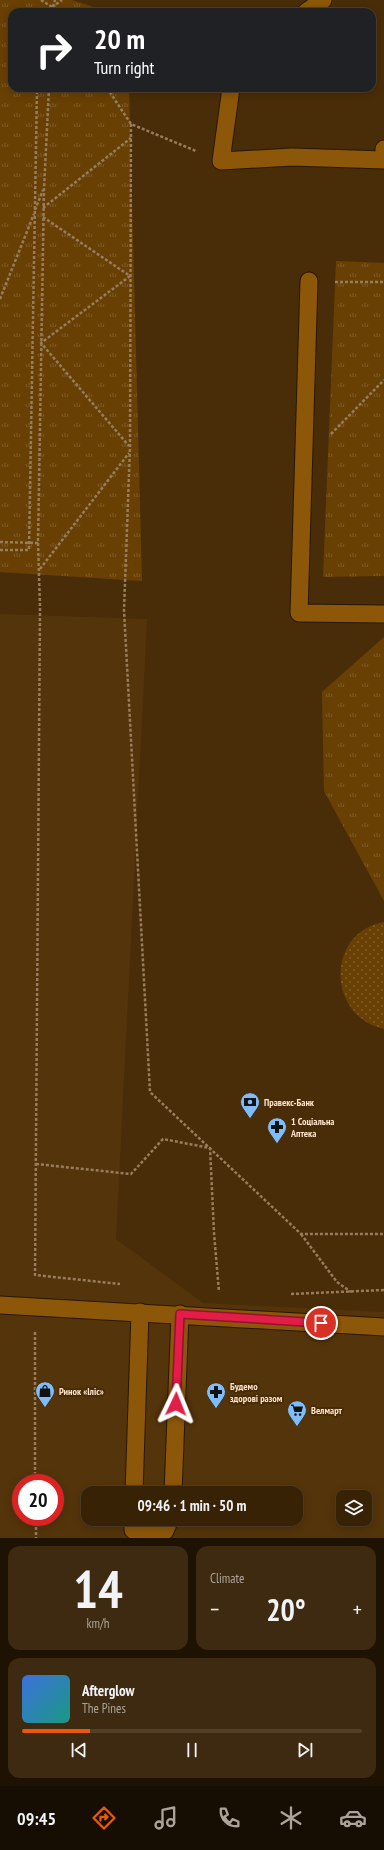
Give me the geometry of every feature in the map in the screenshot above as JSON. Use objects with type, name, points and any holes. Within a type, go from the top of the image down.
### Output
[{"type":"lane","points":[[312,8],[323,0]]},
{"type":"lane","points":[[230,92],[221,161],[292,157],[384,160],[384,149]]},
{"type":"lane","points":[[309,282],[300,613],[384,614]]},
{"type":"lane","points":[[0,1305],[180,1314],[384,1327]]},
{"type":"lane","points":[[134,1486],[140,1312]]},
{"type":"lane","points":[[173,1486],[180,1314]]},
{"type":"lane","points":[[133,1526],[133,1530],[165,1530],[167,1526]]},
{"type":"path","points":[[41,0],[52,7]]},
{"type":"path","points":[[52,7],[55,0]]},
{"type":"path","points":[[52,7],[62,0]]},
{"type":"path","points":[[0,550],[29,550],[37,92]]},
{"type":"path","points":[[35,1474],[38,543],[43,208],[49,92]]},
{"type":"path","points":[[110,92],[131,124],[132,138],[130,447],[124,610],[150,1092],[301,1234],[337,1282],[352,1292]]},
{"type":"path","points":[[131,124],[221,161]]},
{"type":"path","points":[[43,208],[132,138]]},
{"type":"path","points":[[0,299],[44,189]]},
{"type":"path","points":[[43,217],[130,276]]},
{"type":"path","points":[[41,343],[130,276]]},
{"type":"path","points":[[309,282],[384,282]]},
{"type":"path","points":[[41,343],[130,447]]},
{"type":"path","points":[[304,461],[384,380]]},
{"type":"path","points":[[39,569],[129,453]]},
{"type":"path","points":[[0,542],[38,543]]},
{"type":"path","points":[[36,1164],[131,1174],[163,1139],[210,1148]]},
{"type":"path","points":[[210,1148],[214,1233],[219,1295]]},
{"type":"path","points":[[301,1234],[384,1234]]},
{"type":"path","points":[[35,1275],[127,1285]]},
{"type":"path","points":[[289,1294],[384,1290]]},
{"type":"path","points":[[36,1526],[36,1538]]},
{"type":"shaded area","points":[[0,614],[147,619],[116,1239],[203,1303],[384,1312],[384,1538],[0,1538]]},
{"type":"green space","points":[[0,0],[72,0],[97,8],[8,8],[8,92],[129,92],[142,581],[0,572]]},
{"type":"green space","points":[[336,261],[384,263],[384,576],[323,577]]},
{"type":"green space","points":[[384,637],[384,901],[324,791],[322,692]]},
{"type":"green space","points":[[384,922],[384,1029],[365,1021],[351,1008],[343,992],[340,974],[343,957],[351,941],[365,929]]},
{"type":"place","name":"Правекс-Банк","points":[[250,1119]]},
{"type":"place","name":"1 Соціальна Аптека","points":[[277,1144]]},
{"type":"place","name":"Ринок «Іліс»","points":[[45,1408]]},
{"type":"place","name":"Будемо здорові разом","points":[[216,1409]]},
{"type":"place","name":"Велмарт","points":[[297,1427]]},
{"type":"route","points":[[176,1404],[180,1314],[321,1323]]}]
